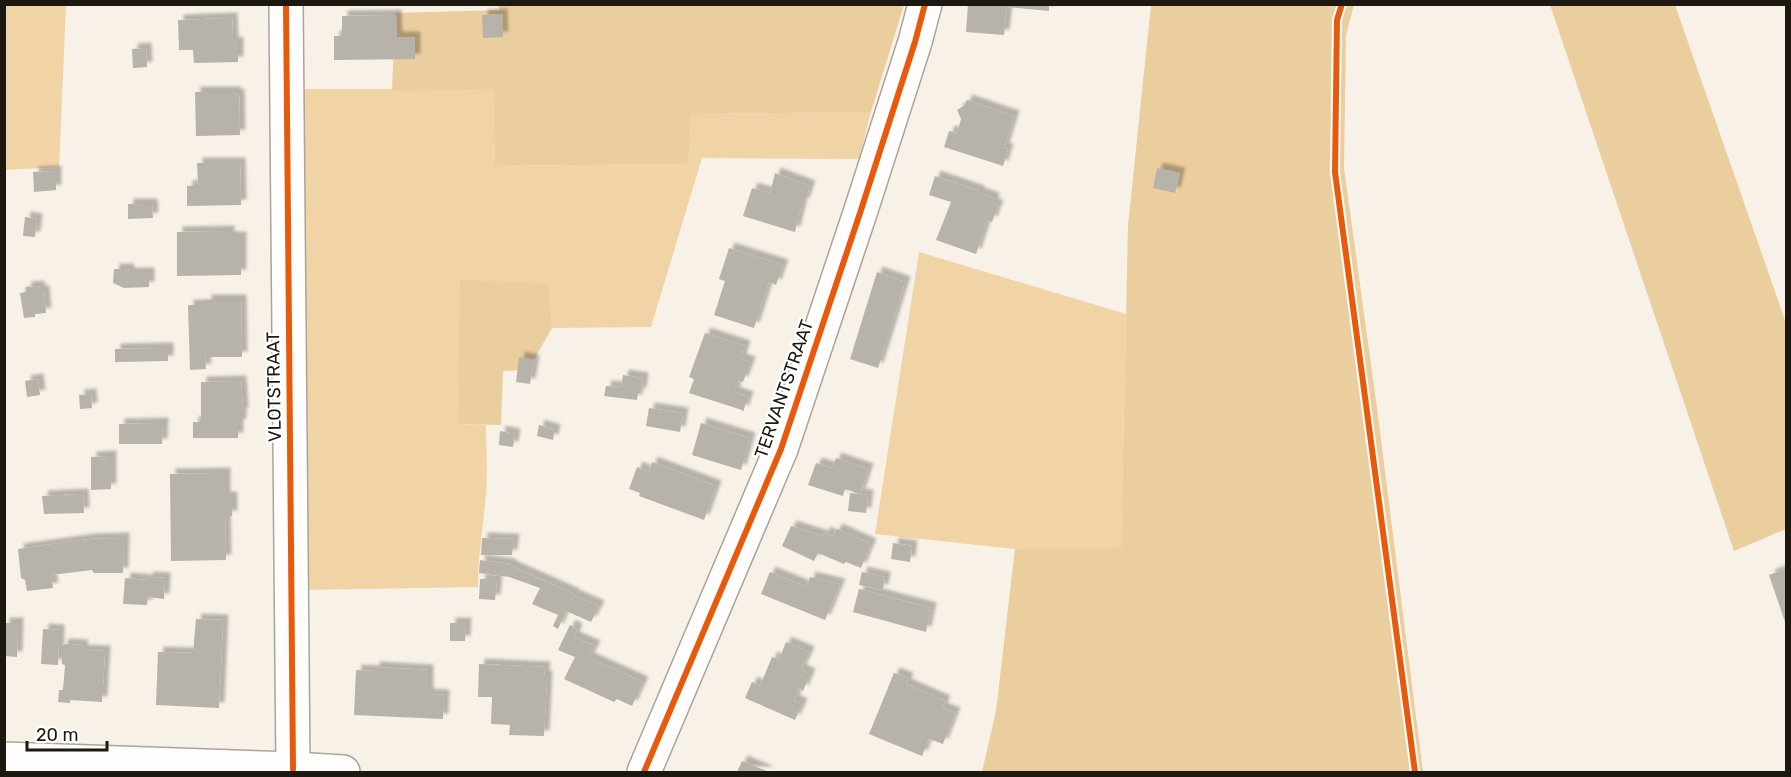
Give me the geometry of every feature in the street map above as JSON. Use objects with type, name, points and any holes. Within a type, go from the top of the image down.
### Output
[{"type":"street","name":"VLOTSTRAAT","points":[[286,4],[293,769]]},
{"type":"street","name":"TERVANTSTRAAT","points":[[644,772],[780,449],[861,210],[925,4]]},
{"type":"street","points":[[4,759],[344,772]]},
{"type":"shaded area","points":[[499,4],[904,5],[871,112],[692,114],[688,164],[495,166],[493,89],[392,91],[395,13],[499,10]]},
{"type":"shaded area","points":[[4,5],[66,5],[59,167],[5,170]]},
{"type":"shaded area","points":[[1151,5],[1354,5],[1346,35],[1344,168],[1423,772],[982,772],[996,711],[1015,549],[1121,548],[1128,226]]},
{"type":"shaded area","points":[[1550,5],[1675,5],[1786,323],[1786,529],[1734,551]]},
{"type":"shaded area","points":[[297,89],[493,89],[495,166],[688,164],[692,114],[871,112],[859,159],[702,158],[651,327],[552,328],[549,283],[459,424],[486,425],[487,486],[478,587],[302,590]]},
{"type":"shaded area","points":[[919,252],[1126,314],[1121,549],[1015,549],[875,534]]},
{"type":"shaded area","points":[[460,280],[549,283],[552,328],[528,370],[503,371],[501,425],[458,424]]},
{"type":"building","points":[[968,4],[1049,4],[1049,11],[1007,7],[1004,35],[966,32]]},
{"type":"building","points":[[502,14],[503,37],[483,38],[482,15]]},
{"type":"building","points":[[396,15],[397,37],[415,37],[415,59],[334,60],[334,36],[342,36],[342,16]]},
{"type":"building","points":[[232,18],[233,43],[238,42],[238,62],[194,63],[193,50],[179,50],[178,20]]},
{"type":"building","points":[[146,48],[147,67],[133,68],[132,49]]},
{"type":"building","points":[[195,92],[235,92],[236,95],[239,94],[240,135],[196,136]]},
{"type":"building","points":[[967,100],[1014,116],[1004,148],[1008,149],[1003,166],[944,147],[949,131],[957,133],[961,119],[957,110],[965,105]]},
{"type":"building","points":[[197,163],[240,163],[241,205],[187,206],[187,186],[198,185]]},
{"type":"building","points":[[1157,168],[1180,173],[1175,193],[1153,188]]},
{"type":"building","points":[[56,171],[56,190],[34,192],[33,172]]},
{"type":"building","points":[[775,173],[810,186],[804,203],[802,203],[795,232],[743,216],[752,188],[770,193]]},
{"type":"building","points":[[935,176],[979,191],[979,193],[994,198],[993,204],[998,205],[992,222],[987,220],[976,254],[936,240],[951,202],[929,195]]},
{"type":"building","points":[[128,204],[152,204],[153,218],[128,219]]},
{"type":"building","points":[[25,217],[37,219],[35,237],[23,236]]},
{"type":"building","points":[[229,231],[229,237],[241,237],[241,275],[177,276],[177,232]]},
{"type":"building","points":[[729,248],[783,265],[776,285],[769,282],[754,328],[714,315],[725,281],[719,279]]},
{"type":"building","points":[[114,269],[128,269],[129,273],[149,273],[149,287],[124,288],[113,283]]},
{"type":"building","points":[[877,272],[905,282],[878,368],[850,359]]},
{"type":"building","points":[[39,286],[40,291],[44,291],[46,313],[24,318],[20,293],[26,292],[26,287]]},
{"type":"building","points":[[206,300],[241,300],[242,357],[205,357],[206,369],[190,370],[188,305],[206,305]]},
{"type":"building","points":[[705,333],[745,346],[741,359],[750,362],[743,382],[738,381],[734,392],[748,397],[743,412],[689,393],[694,379],[689,377]]},
{"type":"building","points":[[168,348],[168,361],[115,362],[115,349]]},
{"type":"building","points":[[519,357],[534,360],[530,384],[516,382]]},
{"type":"building","points":[[623,375],[643,378],[641,393],[638,393],[637,400],[604,396],[606,386],[621,387]]},
{"type":"building","points":[[38,379],[40,395],[27,397],[25,381]]},
{"type":"building","points":[[241,381],[243,413],[241,413],[241,424],[238,424],[238,438],[193,438],[193,422],[201,422],[201,382]]},
{"type":"building","points":[[91,394],[92,408],[80,409],[79,395]]},
{"type":"building","points":[[649,408],[683,413],[680,432],[646,426]]},
{"type":"building","points":[[163,423],[162,444],[119,444],[119,424]]},
{"type":"building","points":[[701,423],[750,438],[741,470],[692,455]]},
{"type":"building","points":[[539,425],[555,430],[553,440],[537,436]]},
{"type":"building","points":[[500,431],[515,434],[513,447],[499,445]]},
{"type":"building","points":[[111,456],[111,489],[91,490],[91,457]]},
{"type":"building","points":[[836,458],[868,469],[860,494],[845,489],[843,496],[808,485],[816,463],[832,468]]},
{"type":"building","points":[[652,462],[716,486],[704,520],[639,496],[640,493],[629,489],[637,467],[649,472]]},
{"type":"building","points":[[225,473],[225,497],[232,497],[232,516],[225,516],[226,560],[171,561],[170,474]]},
{"type":"building","points":[[850,493],[868,495],[866,513],[848,511]]},
{"type":"building","points":[[83,494],[84,513],[44,514],[42,496]]},
{"type":"building","points":[[791,526],[823,536],[825,532],[833,536],[837,529],[871,544],[861,568],[846,562],[844,564],[818,553],[814,561],[782,546]]},
{"type":"building","points":[[124,538],[123,573],[94,573],[92,570],[51,575],[53,588],[27,591],[25,580],[21,578],[18,549],[89,539]]},
{"type":"building","points":[[482,538],[514,539],[512,555],[481,555]]},
{"type":"building","points":[[893,543],[912,546],[910,562],[891,559]]},
{"type":"building","points":[[480,560],[510,564],[574,594],[569,607],[574,595],[599,606],[591,622],[566,611],[558,629],[553,626],[558,615],[532,604],[540,588],[509,577],[479,573]]},
{"type":"building","points":[[1786,569],[1786,625],[1769,575]]},
{"type":"building","points":[[770,572],[807,587],[810,577],[840,584],[825,620],[761,594]]},
{"type":"building","points":[[862,572],[885,577],[883,590],[859,585]]},
{"type":"building","points":[[148,577],[165,578],[164,599],[148,597],[147,605],[123,604],[125,578],[147,580]]},
{"type":"building","points":[[480,579],[497,579],[495,600],[479,599]]},
{"type":"building","points":[[859,589],[931,608],[926,632],[853,612]]},
{"type":"building","points":[[196,619],[223,620],[219,708],[156,705],[158,652],[193,653]]},
{"type":"building","points":[[4,623],[18,623],[17,657],[4,656]]},
{"type":"building","points":[[450,623],[466,623],[465,641],[450,641]]},
{"type":"building","points":[[570,625],[577,629],[574,637],[595,646],[589,658],[643,682],[632,706],[617,699],[614,702],[564,679],[575,657],[558,650]]},
{"type":"building","points":[[43,629],[59,630],[58,665],[41,664]]},
{"type":"building","points":[[786,642],[809,652],[801,670],[810,674],[803,691],[799,688],[794,700],[802,704],[795,720],[745,698],[752,682],[760,686],[772,657],[779,660]]},
{"type":"building","points":[[62,645],[83,645],[82,650],[105,651],[102,702],[70,700],[70,703],[58,702],[59,690],[63,690],[65,665],[62,664]]},
{"type":"building","points":[[479,664],[545,667],[544,676],[547,676],[544,736],[509,735],[510,725],[491,724],[492,697],[478,697]]},
{"type":"building","points":[[374,667],[428,670],[428,694],[444,695],[443,719],[354,715],[356,670],[374,671]]},
{"type":"building","points":[[894,673],[908,678],[906,684],[945,701],[942,708],[955,713],[943,744],[929,739],[922,756],[869,734]]},
{"type":"building","points":[[742,761],[769,772],[737,772]]},
{"type":"cycle path","points":[[286,4],[293,769]]},
{"type":"cycle path","points":[[644,772],[781,449],[861,210],[925,4]]},
{"type":"cycle path","points":[[1342,4],[1337,20],[1335,172],[1415,772]]}]
